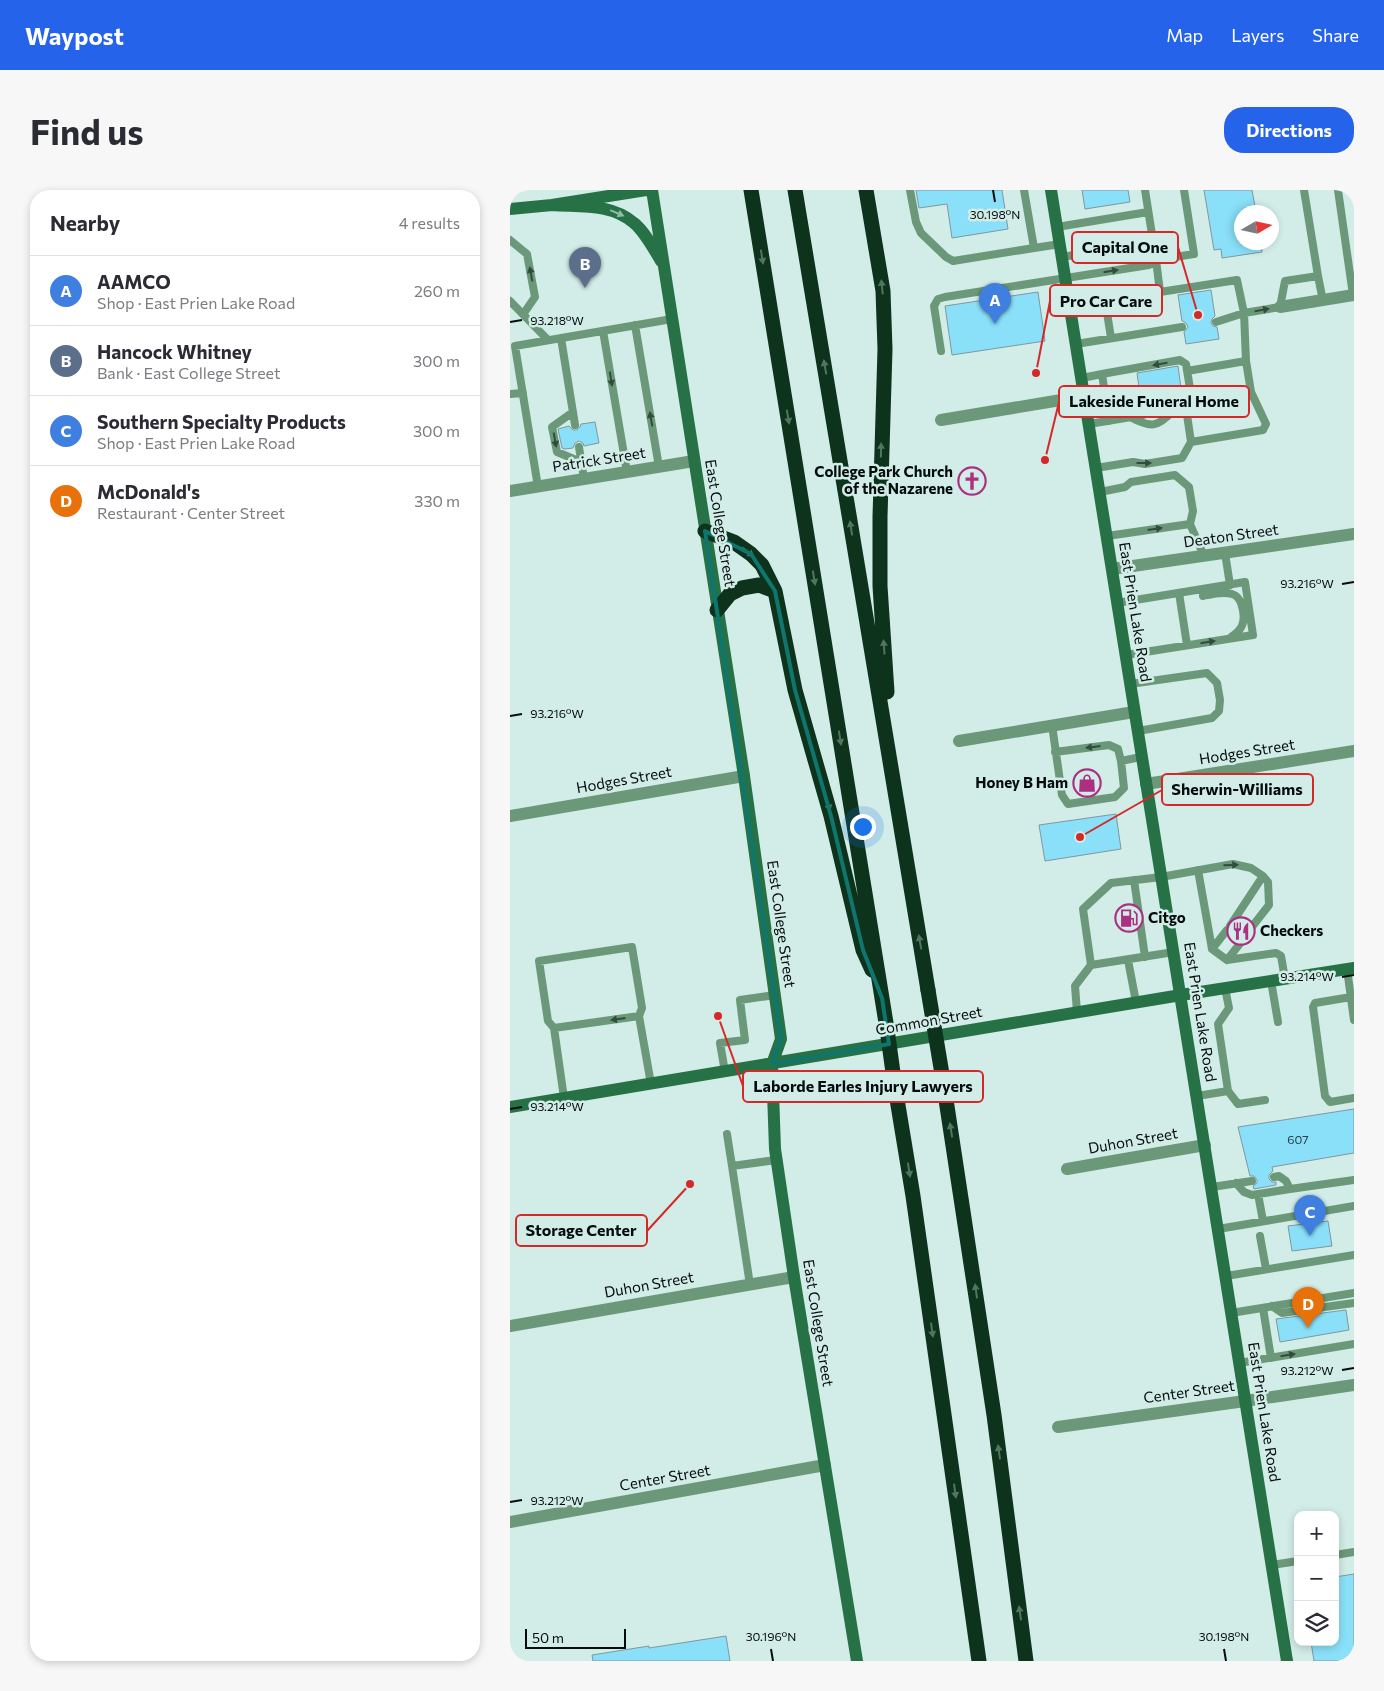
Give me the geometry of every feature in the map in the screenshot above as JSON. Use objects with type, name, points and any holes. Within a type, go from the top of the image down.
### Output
[{"type":"highway","points":[[751,190],[913,1196],[979,1661]]},
{"type":"highway","points":[[795,190],[943,1080],[988,1377],[1026,1661]]},
{"type":"highway","points":[[866,190],[883,291],[884,349],[880,586],[893,783]]},
{"type":"highway","points":[[877,249],[875,205],[878,190]]},
{"type":"highway","points":[[705,531],[734,542],[751,554],[762,566],[775,591],[795,690],[831,816],[863,950],[881,993]]},
{"type":"highway","points":[[717,610],[730,594],[742,588],[759,585],[775,591]]},
{"type":"street","points":[[510,209],[552,205],[646,190]]},
{"type":"street","name":"East College Street","points":[[652,190],[744,776],[781,1039],[772,1064],[774,1149],[857,1661]]},
{"type":"street","name":"East Prien Lake Road","points":[[1051,190],[1287,1661]]},
{"type":"street","points":[[552,205],[603,208],[620,213],[638,228],[664,265]]},
{"type":"street","points":[[1280,307],[1354,295]]},
{"type":"street","points":[[941,420],[1085,396]]},
{"type":"street","name":"Patrick Street","points":[[510,491],[694,461]]},
{"type":"street","name":"Deaton Street","points":[[1112,569],[1354,534]]},
{"type":"street","points":[[959,741],[1134,712]]},
{"type":"street","name":"Hodges Street","points":[[1146,784],[1354,751]]},
{"type":"street","name":"Hodges Street","points":[[510,816],[744,776]]},
{"type":"street","name":"Common Street","points":[[510,1107],[1136,1002],[1351,969]]},
{"type":"street","name":"Duhon Street","points":[[1067,1168],[1205,1145]]},
{"type":"street","name":"Duhon Street","points":[[510,1326],[794,1277]]},
{"type":"street","name":"Center Street","points":[[1058,1427],[1354,1384]]},
{"type":"street","name":"Center Street","points":[[510,1522],[825,1465]]},
{"type":"lane","points":[[910,190],[920,233],[953,261],[1060,244]]},
{"type":"lane","points":[[1024,190],[1034,248]]},
{"type":"lane","points":[[1145,190],[1160,292]]},
{"type":"lane","points":[[941,351],[934,306],[938,299],[1150,265],[1156,260],[1194,254],[1184,190]]},
{"type":"lane","points":[[1304,190],[1323,301]]},
{"type":"lane","points":[[1338,190],[1354,295]]},
{"type":"lane","points":[[1057,227],[1148,212]]},
{"type":"lane","points":[[510,240],[527,254],[535,298],[524,313]]},
{"type":"lane","points":[[1062,257],[1153,242]]},
{"type":"lane","points":[[1216,322],[1244,313],[1280,307],[1285,282],[1318,276]]},
{"type":"lane","points":[[1070,306],[1238,280],[1244,313],[1246,361],[1251,392],[1266,424],[1264,430],[1191,442]]},
{"type":"lane","points":[[1105,300],[1111,338]]},
{"type":"lane","points":[[510,301],[524,313],[548,340]]},
{"type":"lane","points":[[538,487],[515,346],[672,319]]},
{"type":"lane","points":[[635,326],[659,467]]},
{"type":"lane","points":[[1076,344],[1182,327]]},
{"type":"lane","points":[[603,331],[626,472]]},
{"type":"lane","points":[[561,338],[575,425]]},
{"type":"lane","points":[[1082,378],[1180,360],[1186,364],[1192,401]]},
{"type":"lane","points":[[1187,371],[1246,361]]},
{"type":"lane","points":[[1102,374],[1109,421]]},
{"type":"lane","points":[[510,394],[523,392]]},
{"type":"lane","points":[[1159,412],[1186,408],[1192,401],[1251,392]]},
{"type":"lane","points":[[1096,468],[1133,462],[1145,464],[1182,458],[1191,442],[1186,408]]},
{"type":"lane","points":[[1130,417],[1146,425],[1162,422],[1174,410]]},
{"type":"lane","points":[[573,412],[552,427],[557,452],[581,462]]},
{"type":"lane","points":[[1089,424],[1143,415]]},
{"type":"lane","points":[[579,447],[584,479]]},
{"type":"lane","points":[[1100,492],[1125,487],[1131,482],[1175,475],[1189,487],[1193,511],[1190,524],[1204,556]]},
{"type":"lane","points":[[1107,536],[1190,524]]},
{"type":"lane","points":[[1225,553],[1230,584]]},
{"type":"lane","points":[[1118,603],[1244,582],[1253,635],[1126,655]]},
{"type":"lane","points":[[1180,593],[1200,596],[1230,593],[1236,596],[1240,601],[1243,622],[1240,630],[1230,638]]},
{"type":"lane","points":[[1180,593],[1187,645]]},
{"type":"lane","points":[[1130,684],[1207,673],[1217,683],[1220,700],[1219,711],[1212,718],[1138,731]]},
{"type":"lane","points":[[1052,726],[1055,752],[1062,795],[1068,804],[1115,797],[1124,788],[1118,749],[1109,745],[1055,752]]},
{"type":"lane","points":[[1121,761],[1141,757]]},
{"type":"lane","points":[[1091,965],[1083,909],[1111,883],[1161,877],[1233,864],[1251,868],[1268,882],[1269,905],[1228,960]]},
{"type":"lane","points":[[1198,870],[1212,950],[1228,960],[1276,953],[1281,956],[1285,979]]},
{"type":"lane","points":[[1212,950],[1229,928],[1262,876]]},
{"type":"lane","points":[[1134,880],[1145,957]]},
{"type":"lane","points":[[564,1098],[554,1028],[548,1021],[539,961],[632,947],[642,1008],[639,1016],[651,1084]]},
{"type":"lane","points":[[1078,1012],[1075,986],[1091,965],[1174,952]]},
{"type":"lane","points":[[1128,960],[1136,1002]]},
{"type":"lane","points":[[1351,969],[1351,997],[1354,1020]]},
{"type":"lane","points":[[1272,981],[1278,1022]]},
{"type":"lane","points":[[1225,988],[1229,1008],[1218,1024],[1228,1091],[1238,1104],[1265,1100]]},
{"type":"lane","points":[[725,1072],[720,1043],[745,1040],[740,1000],[775,994]]},
{"type":"lane","points":[[1351,997],[1315,1003],[1313,1007],[1326,1096],[1330,1102],[1354,1098]]},
{"type":"lane","points":[[554,1028],[639,1016]]},
{"type":"lane","points":[[1197,1096],[1228,1091]]},
{"type":"lane","points":[[727,1134],[750,1284]]},
{"type":"lane","points":[[732,1166],[776,1160]]},
{"type":"lane","points":[[1274,1177],[1279,1176],[1286,1181],[1290,1189]]},
{"type":"lane","points":[[1212,1187],[1252,1180]]},
{"type":"lane","points":[[1236,1183],[1244,1192],[1252,1195],[1354,1180]]},
{"type":"lane","points":[[1258,1194],[1262,1222]]},
{"type":"lane","points":[[1218,1229],[1354,1206]]},
{"type":"lane","points":[[1260,1236],[1266,1269]]},
{"type":"lane","points":[[1226,1276],[1354,1255]]},
{"type":"lane","points":[[1231,1312],[1354,1293]]},
{"type":"lane","points":[[1272,1306],[1282,1313],[1354,1303]]},
{"type":"lane","points":[[1263,1308],[1271,1358]]},
{"type":"lane","points":[[1240,1363],[1354,1344]]},
{"type":"lane","points":[[1339,1554],[1354,1552]]},
{"type":"lane","points":[[1272,1565],[1294,1562]]},
{"type":"highlighted area","points":[[705,531],[751,554],[775,591],[795,690],[831,816],[863,950],[882,998],[889,1044],[772,1064],[781,1039]]},
{"type":"building","points":[[916,190],[1002,190],[1008,229],[952,238],[947,204],[919,208]]},
{"type":"building","points":[[1082,190],[1128,190],[1130,202],[1085,209]]},
{"type":"building","points":[[1204,190],[1252,190],[1255,205],[1234,205],[1234,250],[1262,250],[1262,252],[1222,258],[1221,249],[1214,250]]},
{"type":"building","points":[[1211,290],[1215,316],[1211,323],[1217,327],[1219,339],[1186,344],[1184,332],[1188,327],[1182,321],[1178,295]]},
{"type":"building","points":[[1038,292],[1045,341],[952,355],[945,306]]},
{"type":"building","points":[[1178,366],[1183,403],[1142,409],[1137,373]]},
{"type":"building","points":[[595,422],[599,443],[584,446],[579,441],[575,443],[573,448],[562,448],[558,429],[569,426],[576,430],[581,424]]},
{"type":"building","points":[[1116,814],[1121,849],[1045,861],[1039,825]]},
{"type":"building","points":[[1354,1109],[1354,1153],[1272,1167],[1273,1171],[1269,1175],[1269,1179],[1272,1182],[1276,1182],[1276,1185],[1254,1189],[1253,1186],[1257,1183],[1257,1180],[1254,1176],[1250,1176],[1238,1127]]},
{"type":"building","points":[[1328,1221],[1332,1246],[1292,1251],[1288,1226]]},
{"type":"building","points":[[1346,1310],[1349,1330],[1280,1342],[1276,1319]]},
{"type":"building","points":[[1354,1574],[1354,1661],[1314,1661],[1312,1646],[1339,1646],[1339,1576]]},
{"type":"building","points":[[726,1636],[730,1661],[593,1661],[592,1655],[649,1646],[649,1648]]},
{"type":"place","name":"Hancock Whitney","points":[[585,288]]},
{"type":"place","name":"Capital One","points":[[1198,315]]},
{"type":"place","name":"AAMCO","points":[[995,324]]},
{"type":"place","name":"Pro Car Care","points":[[1036,373]]},
{"type":"place","name":"Lakeside Funeral Home","points":[[1045,460]]},
{"type":"place","name":"College Park Church of the Nazarene","points":[[972,481]]},
{"type":"place","name":"Honey B Ham","points":[[1087,783]]},
{"type":"place","name":"Sherwin-Williams","points":[[1080,837]]},
{"type":"place","name":"Citgo","points":[[1129,918]]},
{"type":"place","name":"Checkers","points":[[1241,931]]},
{"type":"place","name":"Laborde Earles Injury Lawyers","points":[[718,1016]]},
{"type":"place","name":"Storage Center","points":[[690,1184]]},
{"type":"place","name":"Southern Specialty Products","points":[[1310,1236]]},
{"type":"place","name":"McDonald's","points":[[1308,1328]]}]
